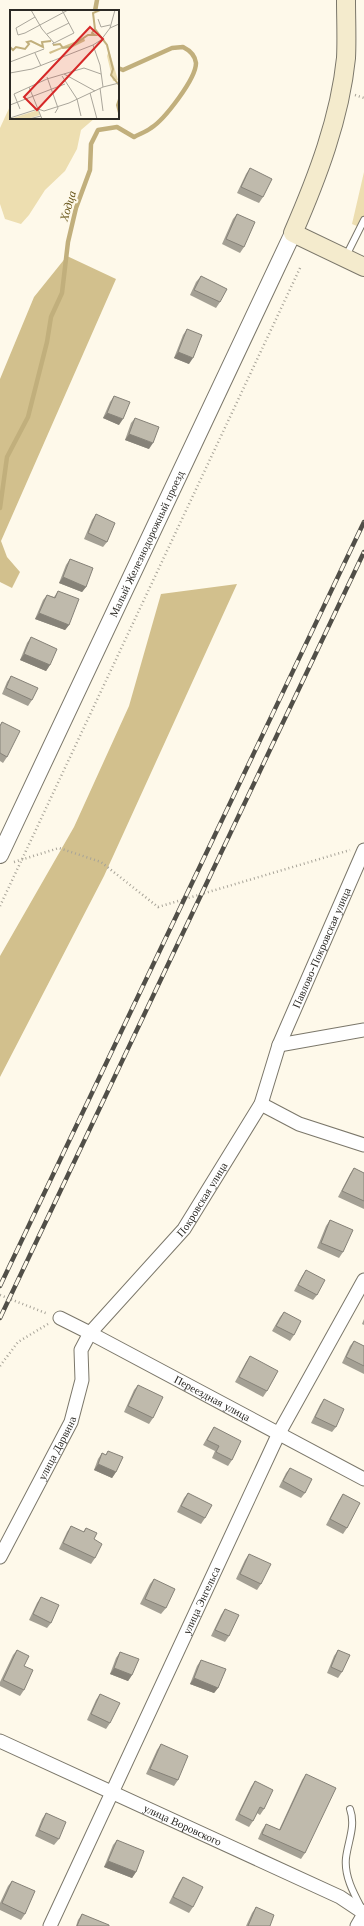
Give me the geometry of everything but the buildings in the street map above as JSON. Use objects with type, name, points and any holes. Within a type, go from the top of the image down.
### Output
[{"type":"main road","points":[[346,0],[346,58],[340,95],[331,130],[308,200],[293,233],[364,268]]},
{"type":"street","name":"Малый Железнодорожный проезд","points":[[4,860],[293,233]]},
{"type":"street","name":"Павлово-Покровская улица","points":[[279,1045],[360,849]]},
{"type":"street","points":[[279,1045],[364,1030]]},
{"type":"street","name":"Покровская улица","points":[[90,1332],[184,1229],[261,1104],[279,1045]]},
{"type":"street","points":[[261,1104],[299,1124],[364,1145]]},
{"type":"street","name":"улица Энгельса","points":[[50,1926],[279,1433],[364,1280]]},
{"type":"street","name":"Переездная улица","points":[[60,1318],[90,1332],[364,1479]]},
{"type":"street","name":"улица Дарвина","points":[[0,1557],[71,1422],[82,1380],[81,1350],[90,1332]]},
{"type":"street","name":"улица Воровского","points":[[0,1741],[112,1794],[340,1896],[364,1913]]},
{"type":"street","points":[[358,1926],[364,1913]]},
{"type":"lane","points":[[345,258],[364,220]]},
{"type":"lane","points":[[350,1809],[354,1819],[346,1860],[350,1886],[364,1913]]},
{"type":"path","points":[[355,94],[364,98]]},
{"type":"path","points":[[0,906],[301,266]]},
{"type":"path","points":[[4,860],[21,859],[59,848],[101,862],[158,907],[360,849]]},
{"type":"path","points":[[0,1295],[60,1318]]},
{"type":"path","points":[[0,1366],[18,1342],[60,1318]]},
{"type":"shaded area","points":[[10,106],[10,119],[94,119],[81,130],[77,149],[65,171],[45,190],[29,215],[21,224],[5,219],[0,204],[0,128]]},
{"type":"shaded area","points":[[364,172],[364,229],[352,224]]},
{"type":"shaded area","points":[[67,256],[116,279],[1,541],[7,557],[20,572],[12,588],[0,582],[0,379],[34,297]]},
{"type":"shaded area","points":[[237,584],[104,876],[0,1077],[0,956],[74,827],[129,706],[161,594]]},
{"type":"waterway","name":"Ходца","points":[[95,10],[97,0]]},
{"type":"waterway","name":"Ходца","points":[[0,508],[7,457],[28,417],[47,342],[51,317],[62,293],[68,242],[76,208],[90,170],[91,144],[98,130],[117,127],[134,137],[157,124],[171,108],[191,79],[196,63],[193,55],[183,47],[172,48],[123,70],[119,68]]},
{"type":"railway","points":[[0,1286],[364,522]]},
{"type":"railway","points":[[0,1318],[364,552]]}]
